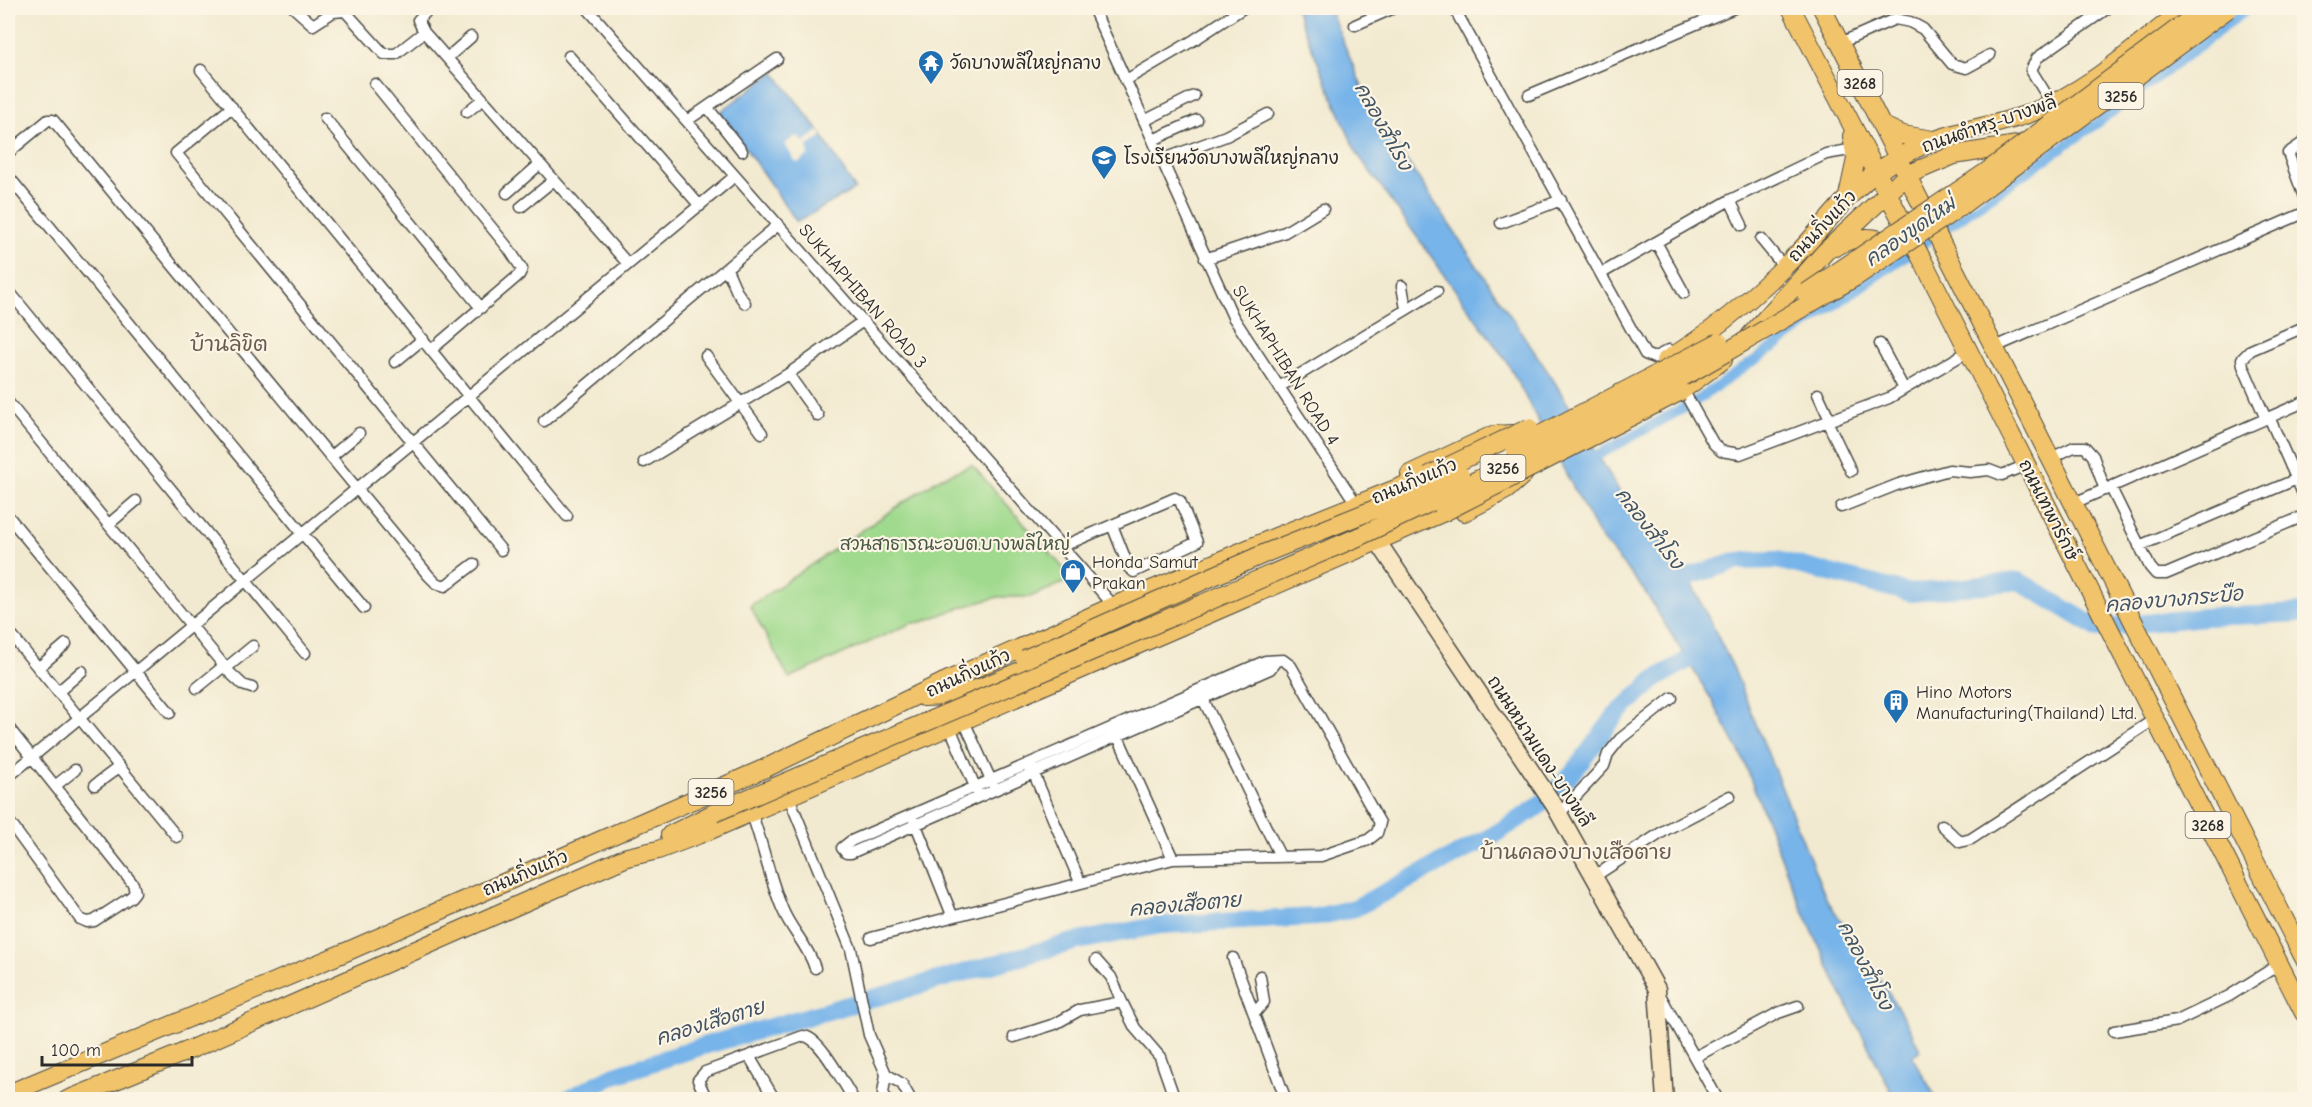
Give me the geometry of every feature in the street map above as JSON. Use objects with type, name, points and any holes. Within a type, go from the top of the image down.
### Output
[{"type":"main road","name":"ถนนเทพารักษ์","points":[[1791,8],[1969,351],[2304,1013]]},
{"type":"main road","name":"ถนนเทพารักษ์","points":[[1822,8],[2304,958]]},
{"type":"main road","name":"ถนนตำหรุ-บางพลี","points":[[1876,172],[1933,140],[2015,118],[2052,104],[2103,74],[2168,13],[2186,8]]},
{"type":"main road","name":"3256","points":[[940,696],[1268,552],[1454,478],[1770,315],[1985,173],[2205,8]]},
{"type":"main road","name":"3256","points":[[637,853],[714,813],[1358,537],[1519,460],[1692,372],[1838,287],[1946,217],[2229,8]]},
{"type":"main road","name":"ถนนตำหรุ-บางพลี","points":[[1890,198],[1907,175],[1934,162],[1984,149],[2040,141],[2073,130],[2242,8]]},
{"type":"main road","points":[[1847,114],[1856,159],[1848,196]]},
{"type":"main road","points":[[1881,125],[1903,135],[1933,140]]},
{"type":"main road","points":[[1917,195],[1926,173],[1934,162]]},
{"type":"main road","name":"ถนนกิ่งแก้ว","points":[[8,1094],[348,951],[768,767],[1114,606],[1419,480],[1665,361],[1701,339],[1735,312],[1784,267],[1848,196],[1876,172]]},
{"type":"main road","name":"ถนนกิ่งแก้ว","points":[[67,1100],[180,1054],[637,853],[666,847],[751,812],[1379,542],[1684,394],[1754,332],[1825,252],[1890,198]]},
{"type":"main road","points":[[1825,252],[1858,238],[1881,238],[1896,245],[1928,271]]},
{"type":"main road","points":[[1365,502],[1410,474],[1486,437],[1499,433],[1512,434],[1527,465],[1522,478],[1506,490],[1427,530],[1412,534],[1396,534]]},
{"type":"main road","points":[[1365,525],[1419,480]]},
{"type":"main road","name":"3256","points":[[917,696],[960,694],[980,688],[1365,525]]},
{"type":"main road","name":"ถนนหนามแดง-บางพลี","points":[[1365,525],[1379,542],[1542,785],[1657,989],[1665,1100]]},
{"type":"main road","points":[[2236,879],[2259,867]]},
{"type":"street","points":[[294,8],[313,25],[333,12],[345,11],[384,54],[396,54],[424,32]]},
{"type":"street","points":[[430,8],[418,20],[424,32],[628,264]]},
{"type":"street","name":"SUKHAPHIBAN ROAD 3","points":[[587,8],[1114,606]]},
{"type":"street","name":"SUKHAPHIBAN ROAD 4","points":[[1093,8],[1233,317],[1278,387],[1365,502]]},
{"type":"street","points":[[1126,80],[1243,8]]},
{"type":"street","points":[[1355,25],[1394,8]]},
{"type":"street","points":[[1454,8],[1645,354],[1650,357],[1662,354],[1715,318],[1735,312]]},
{"type":"street","points":[[1529,95],[1734,8]]},
{"type":"street","points":[[2052,104],[2031,70],[2037,58],[2108,8]]},
{"type":"street","points":[[1840,44],[1895,19],[1910,22],[1923,29],[1952,64],[1966,68],[1990,55]]},
{"type":"street","points":[[447,58],[471,37]]},
{"type":"street","points":[[569,56],[700,206]]},
{"type":"street","points":[[688,120],[777,59]]},
{"type":"street","points":[[201,70],[567,516]]},
{"type":"street","points":[[375,84],[522,269],[481,308],[431,350]]},
{"type":"street","points":[[1144,121],[1194,96]]},
{"type":"street","points":[[467,112],[483,99]]},
{"type":"street","points":[[232,106],[176,153],[501,550]]},
{"type":"street","points":[[708,108],[742,152]]},
{"type":"street","points":[[1161,160],[1226,136],[1268,114]]},
{"type":"street","points":[[325,118],[481,308]]},
{"type":"street","points":[[8,153],[48,120],[53,120],[436,583],[445,586],[474,564]]},
{"type":"street","points":[[1152,140],[1197,120]]},
{"type":"street","points":[[2304,142],[2288,153],[2304,197]]},
{"type":"street","points":[[1602,273],[1730,200],[1826,154],[1855,149]]},
{"type":"street","points":[[507,193],[540,164]]},
{"type":"street","points":[[8,176],[364,608]]},
{"type":"street","points":[[8,777],[735,176]]},
{"type":"street","points":[[521,207],[554,180]]},
{"type":"street","points":[[1730,200],[1742,225]]},
{"type":"street","points":[[1501,223],[1561,201]]},
{"type":"street","points":[[1205,259],[1284,232],[1323,209]]},
{"type":"street","points":[[1995,347],[2304,213]]},
{"type":"street","points":[[544,420],[778,225]]},
{"type":"street","points":[[1761,239],[1784,267]]},
{"type":"street","points":[[1656,242],[1683,293]]},
{"type":"street","points":[[727,269],[737,292],[745,303]]},
{"type":"street","points":[[1402,286],[1406,309]]},
{"type":"street","points":[[8,290],[247,580],[305,654]]},
{"type":"street","points":[[1278,387],[1437,291]]},
{"type":"street","points":[[644,462],[788,374],[863,321]]},
{"type":"street","points":[[2304,327],[2251,350],[2242,359],[2243,366],[2304,496]]},
{"type":"street","points":[[395,362],[423,339]]},
{"type":"street","points":[[1880,344],[1904,389]]},
{"type":"street","points":[[1684,394],[1697,412],[1713,443],[1721,450],[1740,454],[1889,398],[1969,351]]},
{"type":"street","points":[[706,356],[762,433]]},
{"type":"street","points":[[788,374],[818,416]]},
{"type":"street","points":[[1818,394],[1851,471]]},
{"type":"street","points":[[8,402],[225,667],[243,685],[252,688]]},
{"type":"street","points":[[2074,503],[2304,402]]},
{"type":"street","points":[[332,456],[359,433]]},
{"type":"street","points":[[2051,458],[2074,447],[2085,447],[2093,456],[2108,489],[2156,574],[2166,574],[2304,516]]},
{"type":"street","points":[[1841,507],[1899,484],[1949,470],[1970,472],[1989,470],[2002,475],[2026,465]]},
{"type":"street","points":[[2139,546],[2297,479]]},
{"type":"street","points":[[1061,547],[1174,498],[1180,501],[1197,542],[1134,572],[1129,568],[1112,525]]},
{"type":"street","points":[[109,524],[136,501]]},
{"type":"street","points":[[8,516],[170,713]]},
{"type":"street","points":[[8,631],[177,837]]},
{"type":"street","points":[[38,668],[66,644]]},
{"type":"street","points":[[197,688],[253,646]]},
{"type":"street","points":[[871,938],[1173,859],[1322,856],[1368,840],[1377,833],[1380,823],[1291,666],[1283,660],[1276,661],[1270,669],[1201,694],[914,819],[850,841],[842,848],[846,853],[851,853],[914,819]]},
{"type":"street","points":[[58,692],[82,671]]},
{"type":"street","points":[[1201,694],[1280,856]]},
{"type":"street","points":[[1557,809],[1604,766],[1608,754],[1620,739],[1672,698]]},
{"type":"street","points":[[1942,825],[1960,842],[1971,839],[2155,719]]},
{"type":"street","points":[[956,722],[981,761],[993,785]]},
{"type":"street","points":[[956,722],[977,792]]},
{"type":"street","points":[[8,727],[133,884],[135,892],[94,921],[87,922],[81,919],[8,820]]},
{"type":"street","points":[[1116,732],[1173,859]]},
{"type":"street","points":[[968,767],[981,761]]},
{"type":"street","points":[[95,785],[119,767]]},
{"type":"street","points":[[1032,769],[1080,882]]},
{"type":"street","points":[[55,786],[75,770]]},
{"type":"street","points":[[788,795],[851,949],[860,983],[869,1035],[886,1074],[883,1093],[887,1100]]},
{"type":"street","points":[[1594,876],[1667,829],[1730,796]]},
{"type":"street","points":[[751,812],[763,843],[772,884],[783,911],[809,950],[815,968]]},
{"type":"street","points":[[914,819],[952,915]]},
{"type":"street","points":[[1233,958],[1286,1100]]},
{"type":"street","points":[[1096,960],[1111,977],[1135,1028],[1160,1057],[1174,1100]]},
{"type":"street","points":[[2114,1031],[2178,1021],[2229,996],[2280,964]]},
{"type":"street","points":[[1254,1014],[1264,1002],[1260,976]]},
{"type":"street","name":"ถนนหนามแดง-บางพลี","points":[[1657,989],[1718,1100]]},
{"type":"street","points":[[1014,1037],[1055,1024],[1080,1010],[1122,1002]]},
{"type":"street","points":[[1695,1057],[1778,1013],[1798,1006]]},
{"type":"street","points":[[707,1100],[700,1088],[700,1076],[749,1056],[809,1036],[818,1043],[854,1100]]},
{"type":"street","points":[[749,1056],[775,1100]]},
{"type":"street","points":[[886,1074],[902,1084],[911,1100]]},
{"type":"green space","name":"สวนสาธารณะอบต.บางพลีใหญ่","points":[[972,465],[1073,579],[1030,597],[998,597],[922,622],[912,623],[789,678],[750,606],[940,478]]},
{"type":"water","name":"คลองสำโรง","points":[[1295,8],[1329,8],[1370,106],[1554,381],[1628,506],[1681,563],[1733,667],[1826,898],[1905,1019],[1920,1050],[1912,1057],[1937,1099],[1895,1099],[1840,991],[1795,893],[1742,757],[1710,697],[1644,590],[1599,536],[1507,362],[1356,152]]},
{"type":"water","points":[[774,72],[819,131],[855,189],[797,222],[720,112]]},
{"type":"pier","points":[[819,131],[822,136],[807,147],[809,155],[798,163],[794,160],[785,144],[796,136],[804,142]]},
{"type":"waterway","name":"คลองขุดใหม่","points":[[1587,461],[1693,403],[2096,124],[2249,8]]},
{"type":"waterway","name":"คลองบางกระบือ","points":[[1671,582],[1738,561],[1777,560],[1911,593],[2019,581],[2097,628],[2204,617],[2304,613]]},
{"type":"waterway","name":"คลองเสือตาย","points":[[566,1100],[615,1075],[703,1046],[1073,942],[1161,925],[1316,917],[1355,908],[1492,836],[1539,806],[1575,770],[1615,716],[1654,680],[1706,649]]},
{"type":"place","name":"วัดบางพลีใหญ่กลาง","points":[[931,86]]},
{"type":"place","name":"โรงเรียนวัดบางพลีใหญ่กลาง","points":[[1104,181]]},
{"type":"place","name":"Honda Samut Prakan","points":[[1073,595]]},
{"type":"place","name":"Hino Motors Manufacturing(Thailand) Ltd.","points":[[1896,725]]},
{"type":"district","name":"บ้านลิขิต","points":[[229,344]]},
{"type":"district","name":"บ้านคลองบางเสือตาย","points":[[1576,852]]}]
